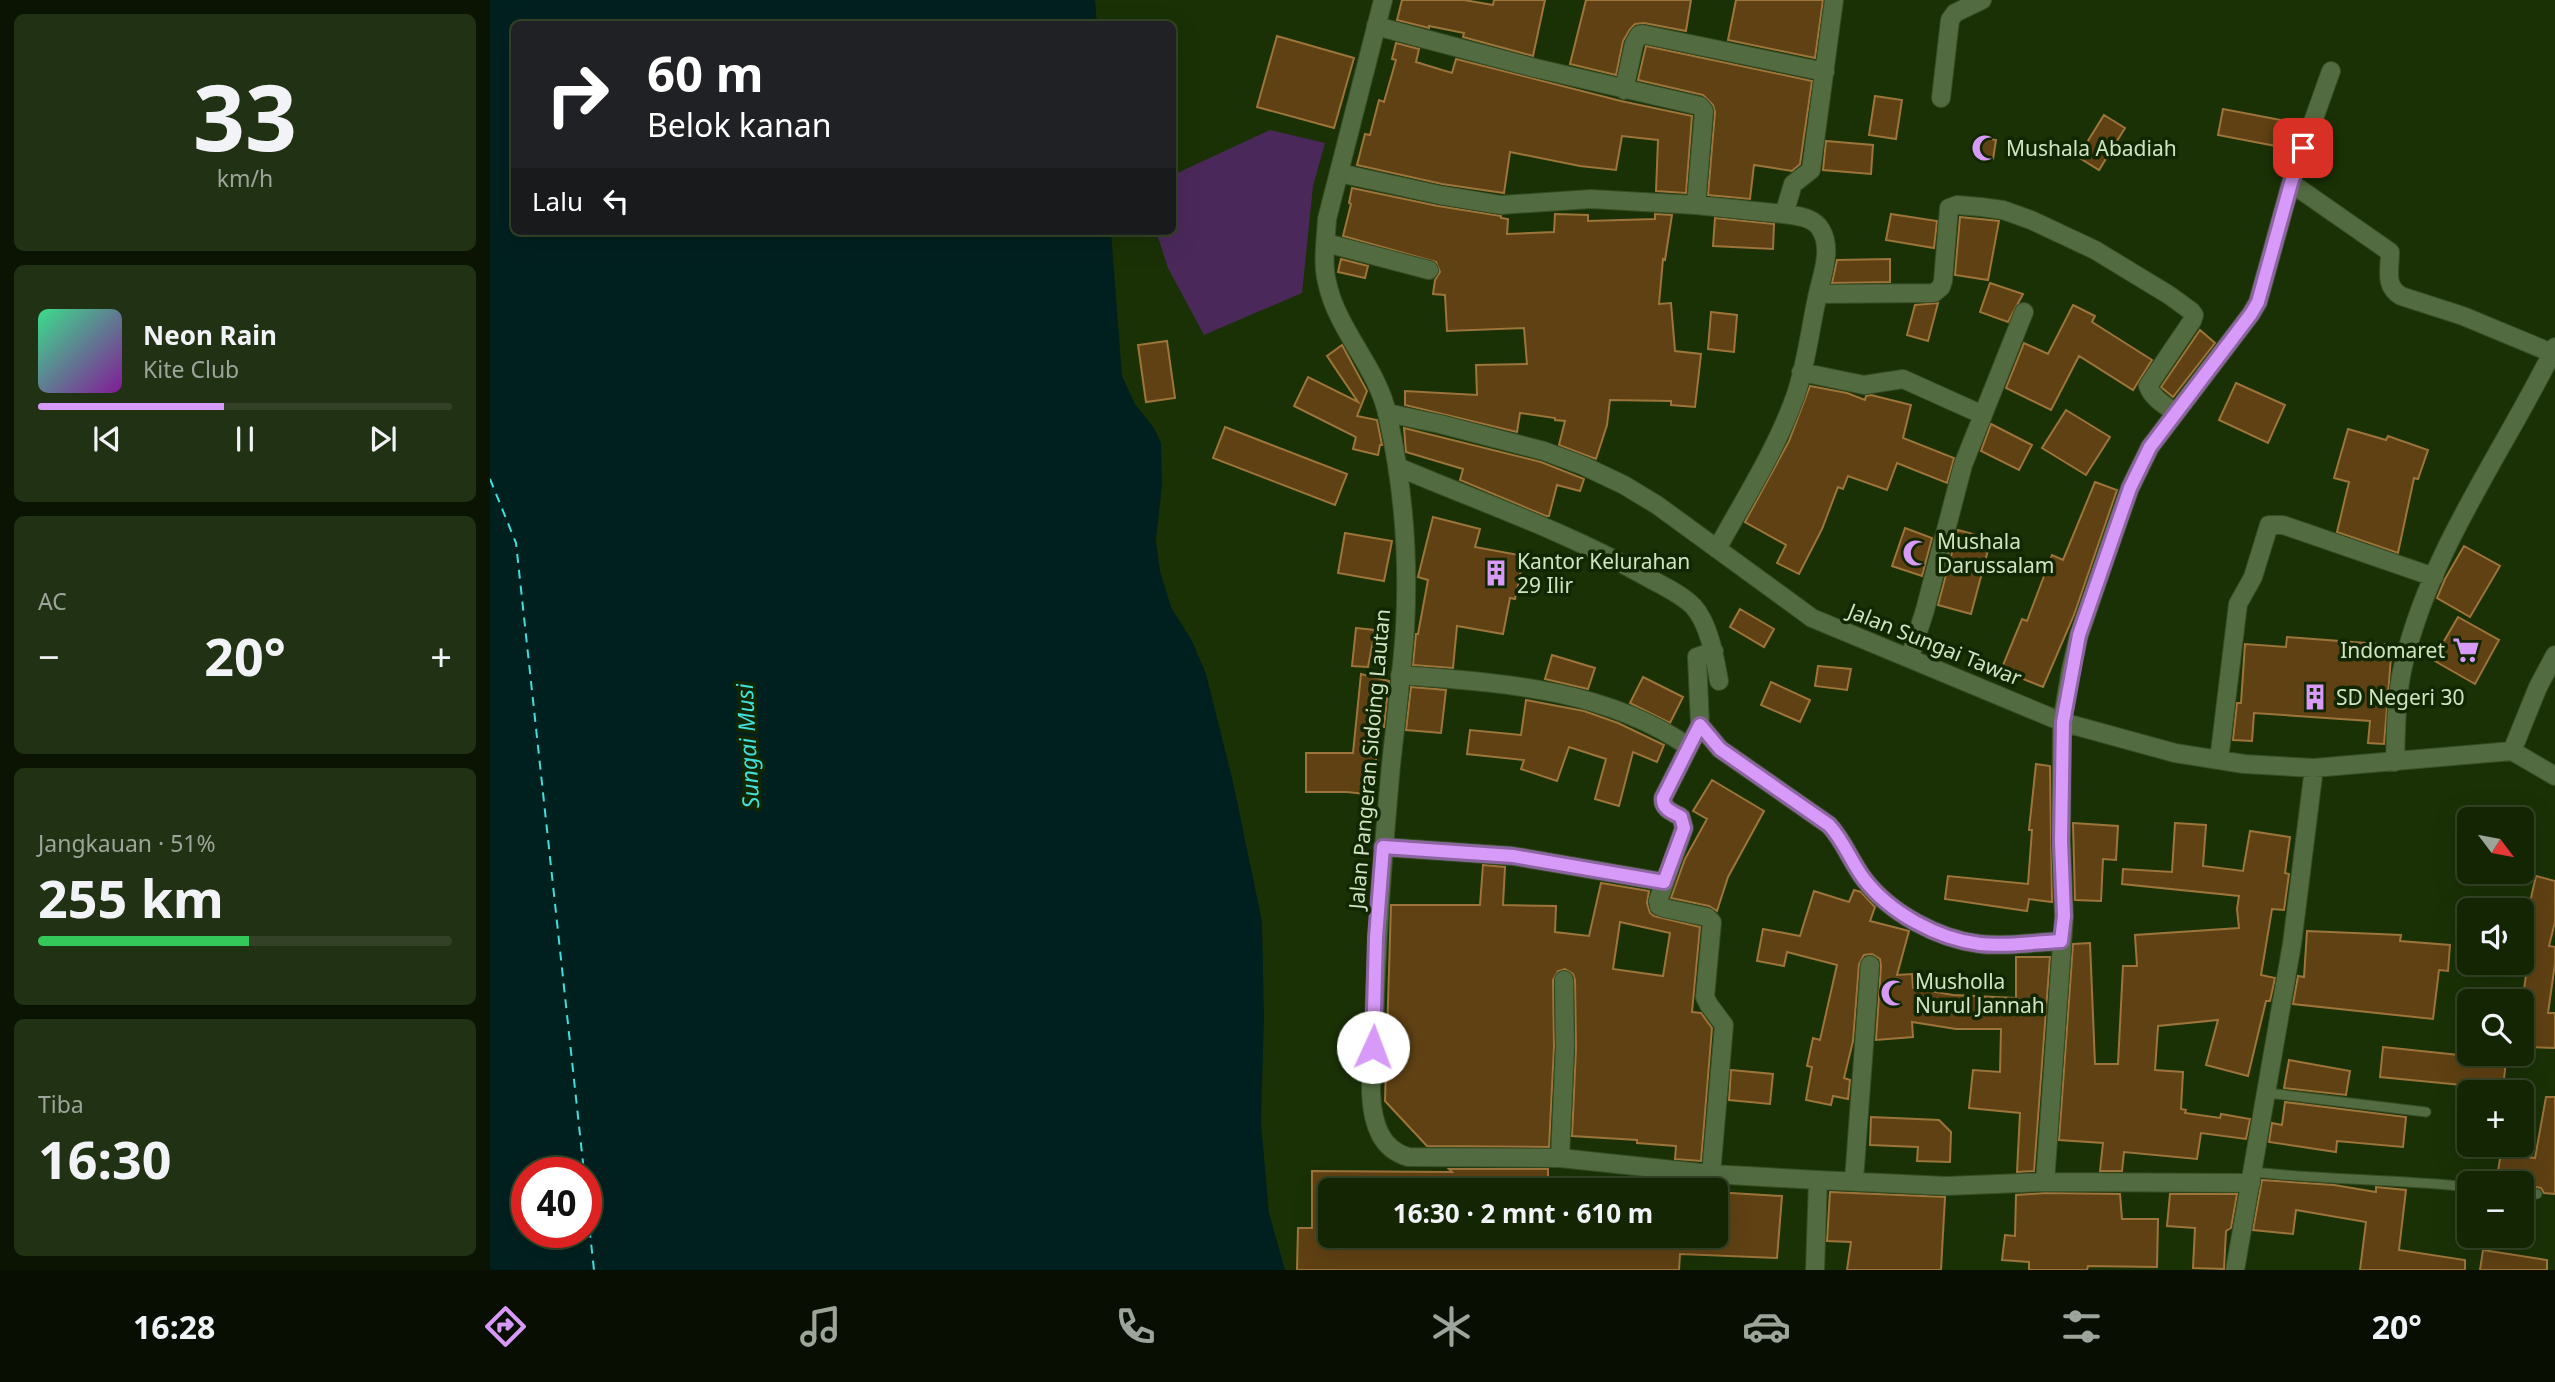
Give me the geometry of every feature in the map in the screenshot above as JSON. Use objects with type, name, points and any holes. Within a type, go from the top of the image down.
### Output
[{"type":"street","name":"Jalan Pangeran Sidoing Lautan","points":[[1383,0],[1328,219],[1325,243],[1326,280],[1332,302],[1366,360],[1387,413],[1399,473],[1403,520],[1405,627],[1376,937],[1371,1102],[1379,1133],[1387,1144],[1397,1153],[1408,1157],[1560,1158],[1712,1174],[1946,1186],[2252,1178]]},
{"type":"street","points":[[1784,214],[1793,184],[1811,170],[1834,0]]},
{"type":"street","points":[[1941,98],[1950,20],[1955,13],[1982,0]]},
{"type":"street","points":[[1376,26],[1703,108],[1696,205]]},
{"type":"street","points":[[1624,90],[1634,44],[1642,34],[1825,72]]},
{"type":"street","points":[[2045,1182],[2064,916],[2061,841],[2063,722],[2079,635],[2130,488],[2150,447],[2258,302],[2291,183],[2331,71]]},
{"type":"street","points":[[1339,173],[1501,205],[1591,199],[1696,205],[1804,217],[1818,225],[1825,238],[1826,251],[1795,397],[1769,456],[1717,549]]},
{"type":"street","points":[[2291,183],[2390,252],[2389,281],[2393,291],[2553,350],[2453,532],[2434,577],[2404,662],[2398,692],[2395,762]]},
{"type":"street","points":[[1818,294],[1934,293],[1943,281],[1949,208],[1957,205],[2003,210],[2095,250],[2192,311],[2192,321],[2148,386],[2158,400],[2176,413]]},
{"type":"street","points":[[1325,243],[1429,270]]},
{"type":"street","points":[[1910,657],[1963,465],[2024,312]]},
{"type":"street","points":[[1801,372],[1864,385],[1903,379],[1983,415]]},
{"type":"street","name":"Jalan Sungai Tawar","points":[[1387,413],[1544,451],[1584,466],[1657,505],[1812,618],[2063,722],[2175,753],[2244,764],[2315,768],[2512,751]]},
{"type":"street","points":[[1399,473],[1604,553],[1670,590],[1694,607],[1719,681]]},
{"type":"street","points":[[2220,760],[2238,604],[2253,577],[2269,524],[2283,525],[2434,577]]},
{"type":"street","points":[[1708,653],[1697,659],[1700,725],[1663,798],[1666,809],[1681,817],[1684,828],[1658,901],[1659,906],[1707,917],[1712,922],[1705,997],[1724,1025],[1712,1174]]},
{"type":"street","points":[[2555,655],[2512,751],[2555,776]]},
{"type":"street","points":[[1400,675],[1503,684],[1581,699],[1619,709],[1664,730],[1689,747]]},
{"type":"street","points":[[1700,725],[1720,749],[1829,825],[1865,880],[1881,897],[1912,919],[1959,940],[1981,944],[2061,940]]},
{"type":"street","points":[[2235,1270],[2292,944],[2315,768]]},
{"type":"street","points":[[1383,847],[1513,856],[1664,882]]},
{"type":"street","points":[[1854,1180],[1870,965]]},
{"type":"street","points":[[1560,1158],[1566,1047],[1564,980]]},
{"type":"street","points":[[1815,1270],[1818,1180]]},
{"type":"lane","points":[[2267,1093],[2426,1112]]},
{"type":"lane","points":[[2252,1178],[2426,1182],[2457,1186]]},
{"type":"shaded area","points":[[1270,130],[1325,143],[1313,186],[1302,293],[1204,335],[1168,268],[1157,235],[1176,235],[1176,174]]},
{"type":"water","name":"Sungai Musi","points":[[490,0],[1095,0],[1097,21],[511,21],[511,235],[1111,235],[1122,376],[1135,404],[1154,428],[1161,443],[1162,485],[1156,540],[1160,571],[1171,607],[1192,641],[1206,674],[1233,782],[1262,921],[1264,1017],[1261,1123],[1269,1213],[1285,1270],[490,1270]]},
{"type":"building","points":[[1402,0],[1464,0],[1493,5],[1494,0],[1545,0],[1533,56],[1463,37],[1464,33],[1397,20]]},
{"type":"building","points":[[1586,0],[1691,0],[1686,31],[1644,23],[1635,24],[1630,29],[1623,41],[1616,75],[1570,64]]},
{"type":"building","points":[[1736,0],[1823,0],[1815,58],[1728,40]]},
{"type":"building","points":[[1277,36],[1354,58],[1334,128],[1257,107]]},
{"type":"building","points":[[1396,43],[1419,49],[1416,62],[1452,73],[1456,59],[1692,116],[1686,193],[1656,191],[1658,140],[1622,136],[1616,170],[1510,152],[1504,193],[1442,184],[1357,165],[1365,134],[1370,135],[1379,100],[1384,102],[1396,60],[1392,59]]},
{"type":"building","points":[[1646,46],[1812,81],[1800,164],[1792,171],[1754,165],[1750,199],[1708,195],[1715,112],[1713,105],[1703,95],[1638,80]]},
{"type":"building","points":[[1875,96],[1902,100],[1896,139],[1869,135]]},
{"type":"building","points":[[2223,109],[2286,121],[2281,147],[2218,135]]},
{"type":"building","points":[[2104,115],[2125,128],[2099,170],[2078,157]]},
{"type":"building","name":"Mushala Abadiah","points":[[1977,137],[1996,140],[1993,159],[1974,156]]},
{"type":"building","points":[[1826,141],[1873,145],[1871,174],[1823,170]]},
{"type":"building","points":[[1352,188],[1501,216],[1508,219],[1507,234],[1554,232],[1555,214],[1588,215],[1588,221],[1655,219],[1655,214],[1672,215],[1665,260],[1663,259],[1659,304],[1671,303],[1675,351],[1701,354],[1695,407],[1671,405],[1671,401],[1610,400],[1607,425],[1596,459],[1559,445],[1565,421],[1555,418],[1520,413],[1517,432],[1405,405],[1405,391],[1477,395],[1476,365],[1527,364],[1524,328],[1447,331],[1445,295],[1433,294],[1435,280],[1440,272],[1436,262],[1343,236]]},
{"type":"building","points":[[1891,214],[1937,221],[1934,248],[1886,240]]},
{"type":"building","points":[[1960,217],[1999,221],[1988,280],[1955,275]]},
{"type":"building","points":[[1715,218],[1774,224],[1773,249],[1713,246]]},
{"type":"building","points":[[1341,259],[1368,266],[1365,278],[1338,272]]},
{"type":"building","points":[[1890,259],[1890,282],[1832,283],[1837,260]]},
{"type":"building","points":[[1990,283],[2023,294],[2008,322],[1980,312]]},
{"type":"building","points":[[1938,303],[1928,341],[1907,335],[1915,305]]},
{"type":"building","points":[[2073,305],[2095,316],[2092,322],[2152,360],[2133,390],[2079,356],[2051,410],[2006,388],[2024,343],[2048,354]]},
{"type":"building","points":[[1711,312],[1737,315],[1734,352],[1708,349]]},
{"type":"building","points":[[2200,330],[2215,343],[2173,397],[2161,387]]},
{"type":"building","points":[[1167,341],[1175,398],[1146,402],[1138,345]]},
{"type":"building","points":[[1342,345],[1367,391],[1357,416],[1377,420],[1382,445],[1378,455],[1353,449],[1356,437],[1294,406],[1308,377],[1358,402],[1327,356]]},
{"type":"building","points":[[2236,383],[2285,405],[2268,443],[2219,420]]},
{"type":"building","points":[[1810,386],[1847,393],[1865,400],[1866,396],[1871,395],[1911,405],[1903,438],[1954,458],[1947,483],[1897,463],[1887,490],[1848,476],[1843,489],[1838,487],[1822,529],[1799,574],[1777,563],[1786,545],[1745,522],[1789,441]]},
{"type":"building","points":[[2066,410],[2110,437],[2086,475],[2042,448]]},
{"type":"building","points":[[1991,424],[2032,445],[2019,470],[1981,451]]},
{"type":"building","points":[[1225,427],[1347,474],[1335,505],[1213,458]]},
{"type":"building","points":[[1404,428],[1541,462],[1584,479],[1580,491],[1557,485],[1549,516],[1546,516],[1460,480],[1463,469],[1406,452]]},
{"type":"building","points":[[2348,429],[2386,440],[2388,436],[2428,450],[2418,479],[2414,478],[2398,553],[2337,532],[2349,482],[2334,478]]},
{"type":"building","points":[[2095,482],[2117,490],[2074,615],[2043,687],[2001,670],[2022,619],[2027,621],[2052,555],[2063,560]]},
{"type":"building","points":[[1433,517],[1480,529],[1475,547],[1524,556],[1515,599],[1510,598],[1503,634],[1457,626],[1453,668],[1413,665],[1416,634],[1428,580],[1418,577]]},
{"type":"building","name":"Mushala Darussalam","points":[[1905,528],[1932,538],[1922,576],[1892,566]]},
{"type":"building","points":[[1958,530],[1991,539],[1971,614],[1938,605]]},
{"type":"building","points":[[1345,533],[1392,541],[1384,581],[1338,573]]},
{"type":"building","points":[[2464,546],[2500,566],[2470,617],[2437,598]]},
{"type":"building","points":[[1740,609],[1774,629],[1764,647],[1730,627]]},
{"type":"building","name":"Indomaret","points":[[2458,617],[2499,640],[2475,684],[2433,660]]},
{"type":"building","points":[[1356,628],[1375,630],[1368,667],[1352,666]]},
{"type":"building","points":[[2287,637],[2392,645],[2384,744],[2368,743],[2370,721],[2254,713],[2252,741],[2233,740],[2237,703],[2241,703],[2245,644],[2286,647]]},
{"type":"building","points":[[1552,655],[1595,668],[1588,689],[1545,679]]},
{"type":"building","points":[[1818,666],[1851,669],[1847,690],[1815,686]]},
{"type":"building","points":[[1361,674],[1389,681],[1384,727],[1377,727],[1378,761],[1374,795],[1306,792],[1306,753],[1353,753]]},
{"type":"building","points":[[1643,677],[1683,697],[1670,723],[1630,703]]},
{"type":"building","points":[[1771,682],[1810,700],[1800,722],[1761,705]]},
{"type":"building","points":[[1411,687],[1446,690],[1441,733],[1406,730]]},
{"type":"building","points":[[1526,700],[1584,711],[1618,723],[1664,745],[1657,762],[1633,752],[1619,806],[1595,799],[1606,759],[1569,747],[1557,781],[1521,769],[1524,760],[1467,754],[1470,730],[1521,735]]},
{"type":"building","points":[[2036,764],[2050,766],[2052,902],[2029,899],[2027,911],[1945,899],[1948,876],[2028,884],[2032,830],[2029,830]]},
{"type":"building","points":[[1712,780],[1764,811],[1728,877],[1717,911],[1709,906],[1671,898],[1685,859],[1707,819],[1693,811]]},
{"type":"building","points":[[2073,823],[2118,826],[2116,860],[2103,859],[2101,901],[2075,900]]},
{"type":"building","points":[[2175,823],[2206,825],[2203,866],[2243,871],[2250,831],[2290,837],[2284,910],[2272,909],[2261,975],[2275,978],[2270,1001],[2266,1001],[2248,1076],[2206,1065],[2218,1020],[2158,1026],[2155,1070],[2183,1072],[2181,1109],[2186,1110],[2185,1113],[2220,1118],[2221,1114],[2250,1119],[2246,1139],[2201,1133],[2197,1159],[2124,1152],[2122,1171],[2100,1171],[2103,1143],[2059,1140],[2073,944],[2090,943],[2095,1064],[2118,1064],[2123,966],[2137,966],[2135,935],[2239,928],[2239,896],[2122,884],[2123,869],[2172,872]]},
{"type":"building","points":[[1483,865],[1505,867],[1503,905],[1556,906],[1555,932],[1589,936],[1601,883],[1649,891],[1647,903],[1654,916],[1700,927],[1692,1012],[1701,1013],[1712,1028],[1701,1161],[1675,1159],[1676,1146],[1637,1143],[1637,1140],[1572,1136],[1576,1048],[1575,980],[1573,974],[1565,969],[1558,971],[1553,980],[1554,1047],[1549,1147],[1427,1146],[1385,1101],[1391,905],[1480,905]],"holes":[[[1620,922],[1670,933],[1663,976],[1613,969]]]},
{"type":"building","points":[[2536,876],[2555,881],[2555,922],[2549,946],[2555,947],[2555,964],[2548,1013],[2555,1013],[2555,1048],[2534,1047],[2534,989],[2524,989],[2526,975],[2534,975],[2534,898],[2531,898]]},
{"type":"building","points":[[1854,890],[1861,892],[1875,907],[1870,921],[1909,931],[1897,975],[1912,974],[1913,988],[1953,995],[2016,998],[2016,957],[2050,957],[2034,1171],[2017,1172],[2020,1113],[1969,1108],[1973,1070],[2000,1072],[2001,1029],[1956,1029],[1912,1022],[1913,1037],[1876,1040],[1881,966],[1880,959],[1872,954],[1864,955],[1859,964],[1853,1041],[1844,1078],[1850,1080],[1848,1099],[1833,1096],[1831,1105],[1806,1100],[1812,1067],[1807,1066],[1813,1038],[1820,1040],[1837,965],[1787,952],[1784,966],[1757,961],[1763,929],[1800,936],[1814,891],[1849,902]]},
{"type":"building","points":[[2307,931],[2401,935],[2400,941],[2450,945],[2448,971],[2439,970],[2433,1019],[2293,1004],[2298,976],[2304,977]]},
{"type":"building","points":[[2383,1047],[2457,1055],[2457,1066],[2505,1066],[2504,1080],[2457,1080],[2457,1085],[2380,1077]]},
{"type":"building","points":[[2289,1060],[2350,1071],[2346,1095],[2284,1088]]},
{"type":"building","points":[[1731,1070],[1773,1074],[1770,1104],[1729,1100]]},
{"type":"building","points":[[2546,1097],[2555,1097],[2555,1194],[2544,1193],[2541,1188],[2534,1187],[2534,1171],[2498,1171],[2500,1157],[2535,1158]]},
{"type":"building","points":[[2285,1102],[2406,1117],[2403,1147],[2337,1141],[2336,1152],[2269,1142],[2272,1123],[2282,1125]]},
{"type":"building","points":[[1871,1117],[1939,1120],[1951,1132],[1950,1162],[1917,1161],[1918,1147],[1870,1145]]},
{"type":"building","points":[[1449,1169],[1548,1169],[1548,1178],[1318,1178],[1318,1248],[1728,1248],[1728,1193],[1782,1196],[1777,1258],[1680,1254],[1679,1270],[1297,1270],[1298,1228],[1312,1228],[1312,1171],[1452,1172]]},
{"type":"building","points":[[2262,1180],[2334,1185],[2376,1192],[2376,1187],[2406,1190],[2399,1250],[2465,1260],[2465,1270],[2360,1270],[2366,1222],[2296,1210],[2293,1234],[2253,1230]]},
{"type":"building","points":[[1830,1192],[1945,1197],[1941,1270],[1847,1270],[1851,1242],[1827,1241]]},
{"type":"building","points":[[2120,1194],[2122,1219],[2158,1219],[2157,1267],[2088,1266],[2087,1270],[2029,1270],[2029,1262],[2002,1260],[2005,1235],[2015,1236],[2016,1195]]},
{"type":"building","points":[[2170,1194],[2237,1194],[2231,1228],[2226,1231],[2224,1269],[2193,1268],[2195,1228],[2167,1226]]},
{"type":"building","points":[[2483,1250],[2547,1260],[2547,1270],[2480,1270]]},
{"type":"ferry route","points":[[490,479],[516,543],[582,1157]]},
{"type":"ferry route","points":[[592,1248],[594,1270]]},
{"type":"place","name":"Mushala Abadiah","points":[[1985,148]]},
{"type":"place","name":"Mushala Darussalam","points":[[1916,553]]},
{"type":"place","name":"Kantor Kelurahan 29 Ilir","points":[[1496,573]]},
{"type":"place","name":"Indomaret","points":[[2466,650]]},
{"type":"place","name":"SD Negeri 30","points":[[2315,697]]},
{"type":"place","name":"Musholla Nurul Jannah","points":[[1894,993]]},
{"type":"route","points":[[1373,1047],[1376,937],[1383,847],[1513,856],[1664,882],[1684,822],[1681,817],[1666,809],[1663,798],[1700,725],[1720,749],[1829,825],[1865,880],[1881,897],[1912,919],[1929,929],[1959,940],[1981,944],[2061,941],[2064,916],[2061,841],[2063,722],[2079,635],[2130,488],[2150,447],[2258,302],[2303,148]]}]
